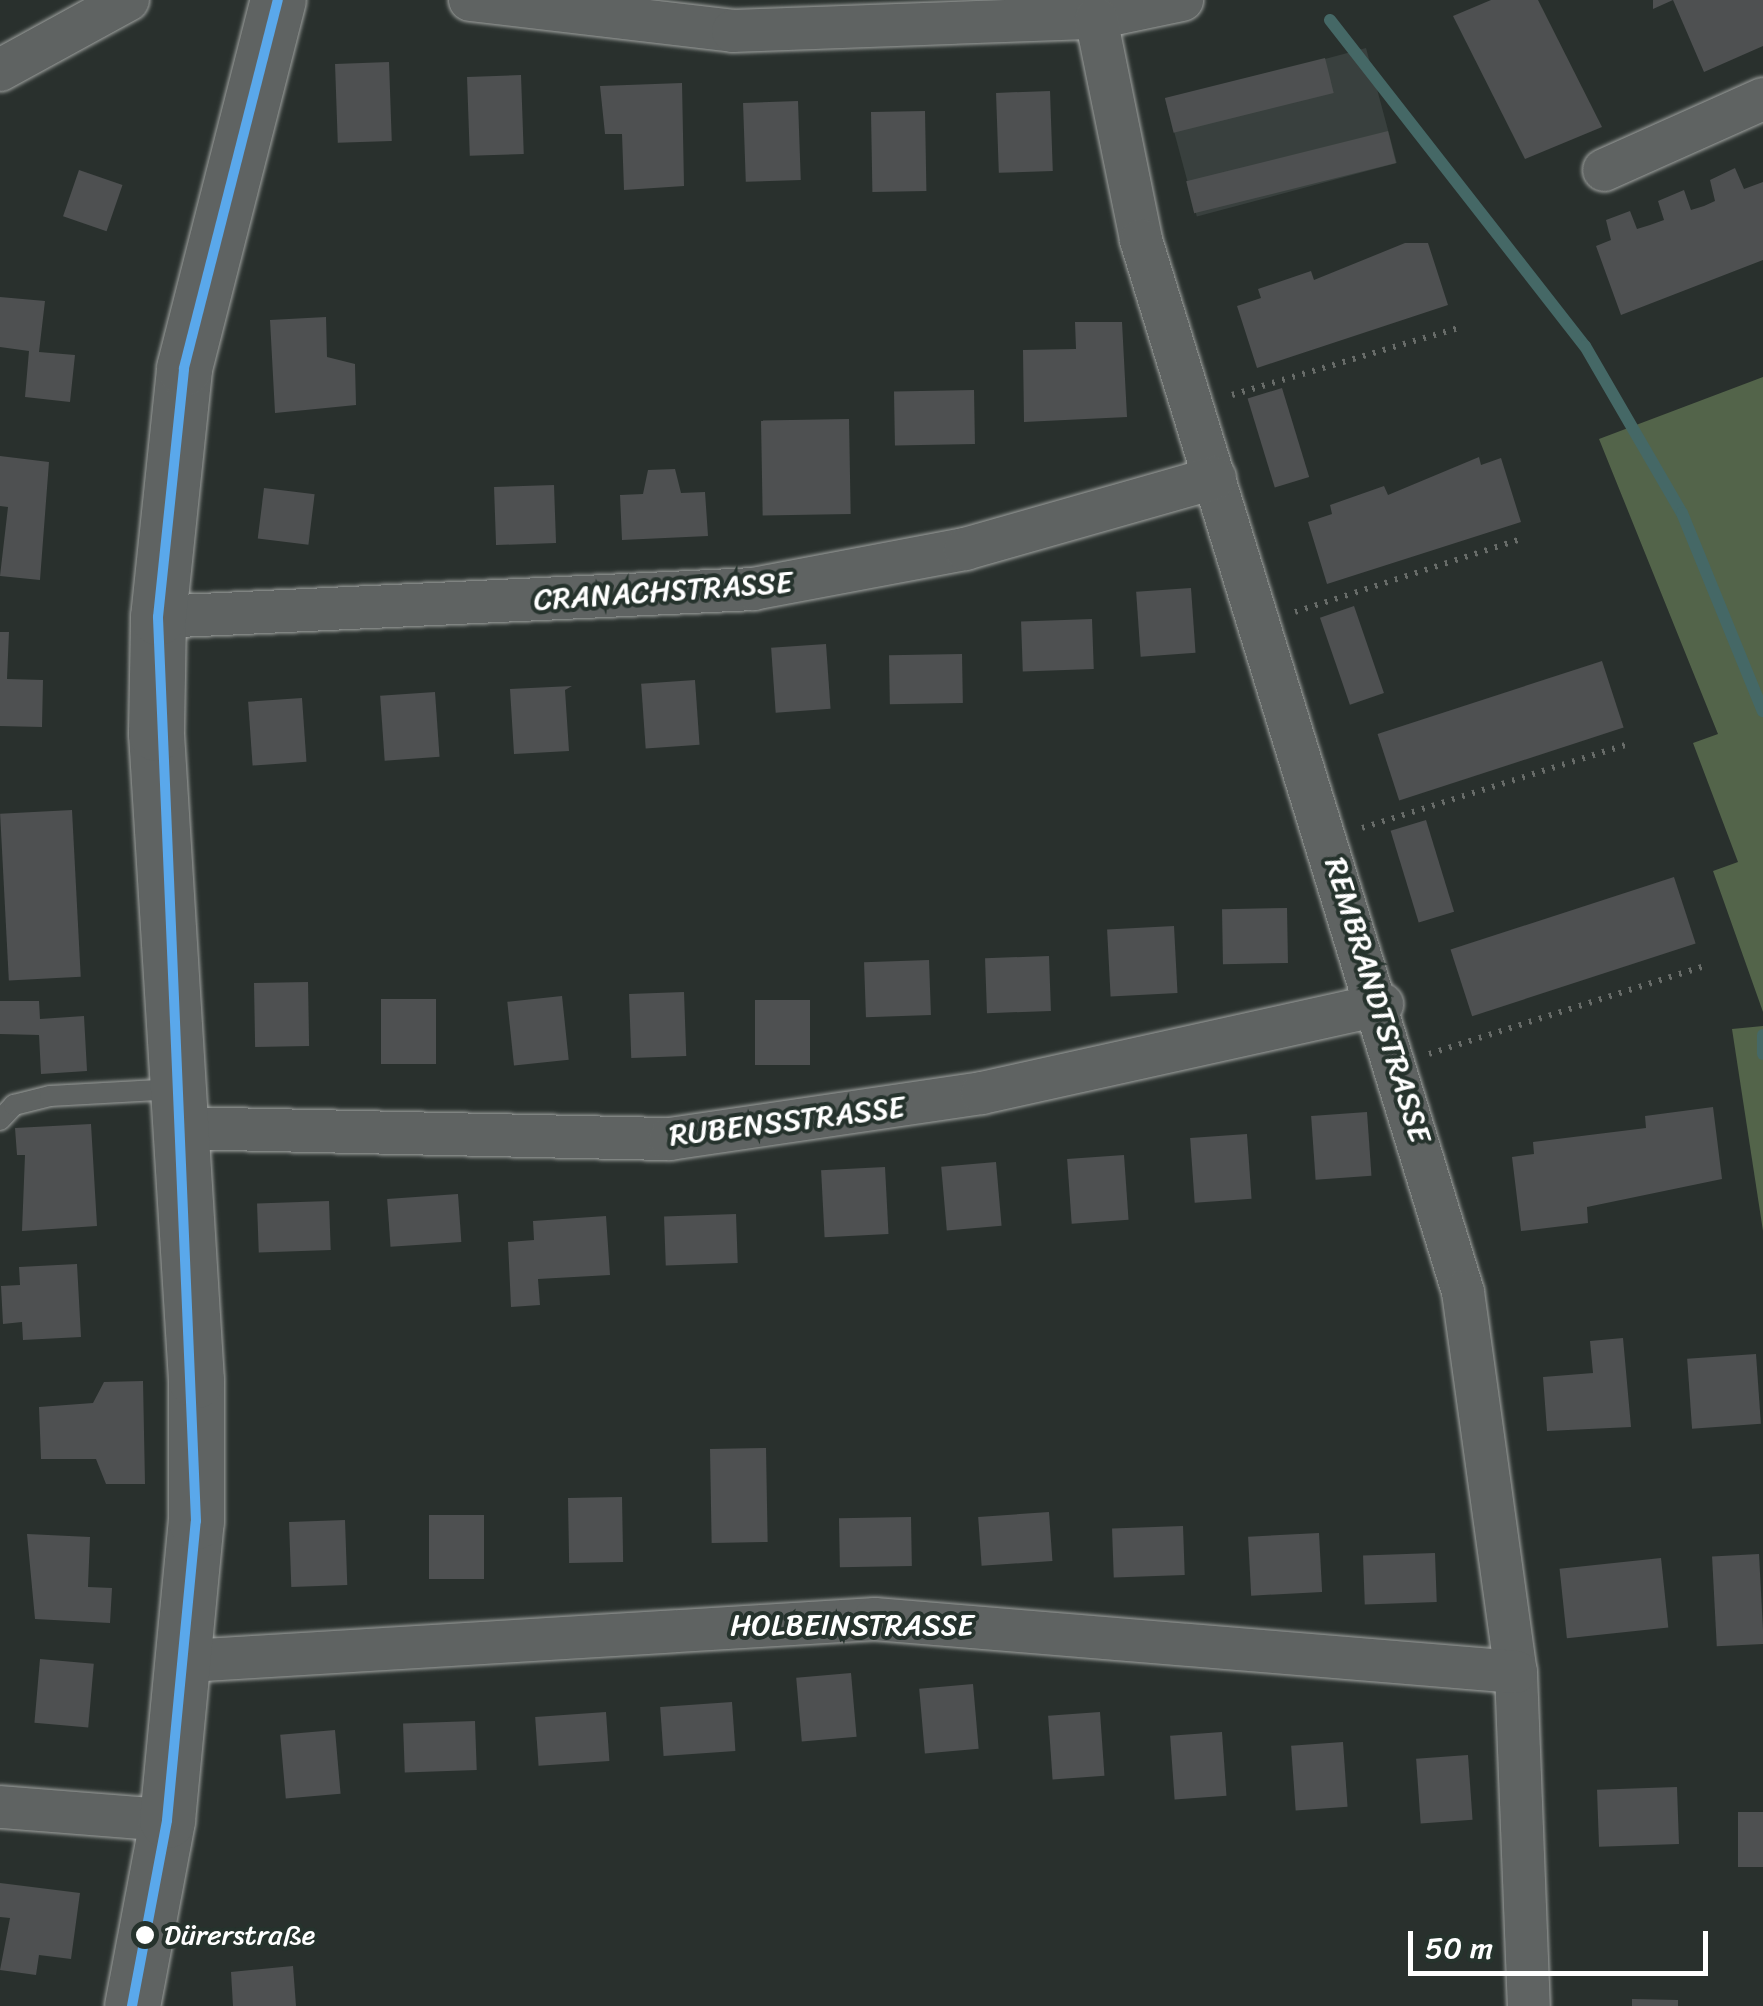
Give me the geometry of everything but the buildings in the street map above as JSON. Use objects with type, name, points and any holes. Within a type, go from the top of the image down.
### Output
[{"type":"street","points":[[0,70],[128,0]]},
{"type":"street","points":[[132,2006],[167,1820],[188,1661],[196,1380],[156,733],[158,617],[187,352],[278,0]]},
{"type":"street","points":[[470,0],[733,31],[1096,18],[1182,0]]},
{"type":"street","name":"REMBRANDTSTRASSE","points":[[1096,18],[1141,240],[1382,1004],[1478,1364],[1516,1672],[1529,2006]]},
{"type":"street","points":[[1604,170],[1763,100]]},
{"type":"street","name":"CRANACHSTRASSE","points":[[158,617],[753,589],[966,549],[1215,478]]},
{"type":"street","name":"RUBENSSTRASSE","points":[[179,1108],[670,1139],[982,1092],[1382,1004]]},
{"type":"street","name":"HOLBEINSTRASSE","points":[[188,1661],[875,1619],[1516,1672]]},
{"type":"street","points":[[0,1807],[167,1820]]},
{"type":"lane","points":[[0,1120],[14,1105],[50,1096],[179,1108]]},
{"type":"path","points":[[1193,407],[1460,327]]},
{"type":"path","points":[[1260,623],[1518,540]]},
{"type":"path","points":[[1330,839],[1628,744]]},
{"type":"path","points":[[1398,1064],[1704,966]]},
{"type":"shaded area","points":[[1366,48],[1397,163],[1197,217],[1166,102]]},
{"type":"green space","points":[[1763,377],[1763,1012],[1713,871],[1738,862],[1693,743],[1718,734],[1599,439]]},
{"type":"green space","points":[[1763,1026],[1763,1231],[1732,1029]]},
{"type":"waterway","points":[[1330,20],[1585,346],[1682,513],[1763,711]]},
{"type":"waterway","points":[[1763,1035],[1763,1054]]},
{"type":"transit line","points":[[132,2006],[167,1820],[196,1521],[158,617],[184,368],[278,0]]},
{"type":"place","name":"Dürerstraße","points":[[145,1935]]}]
